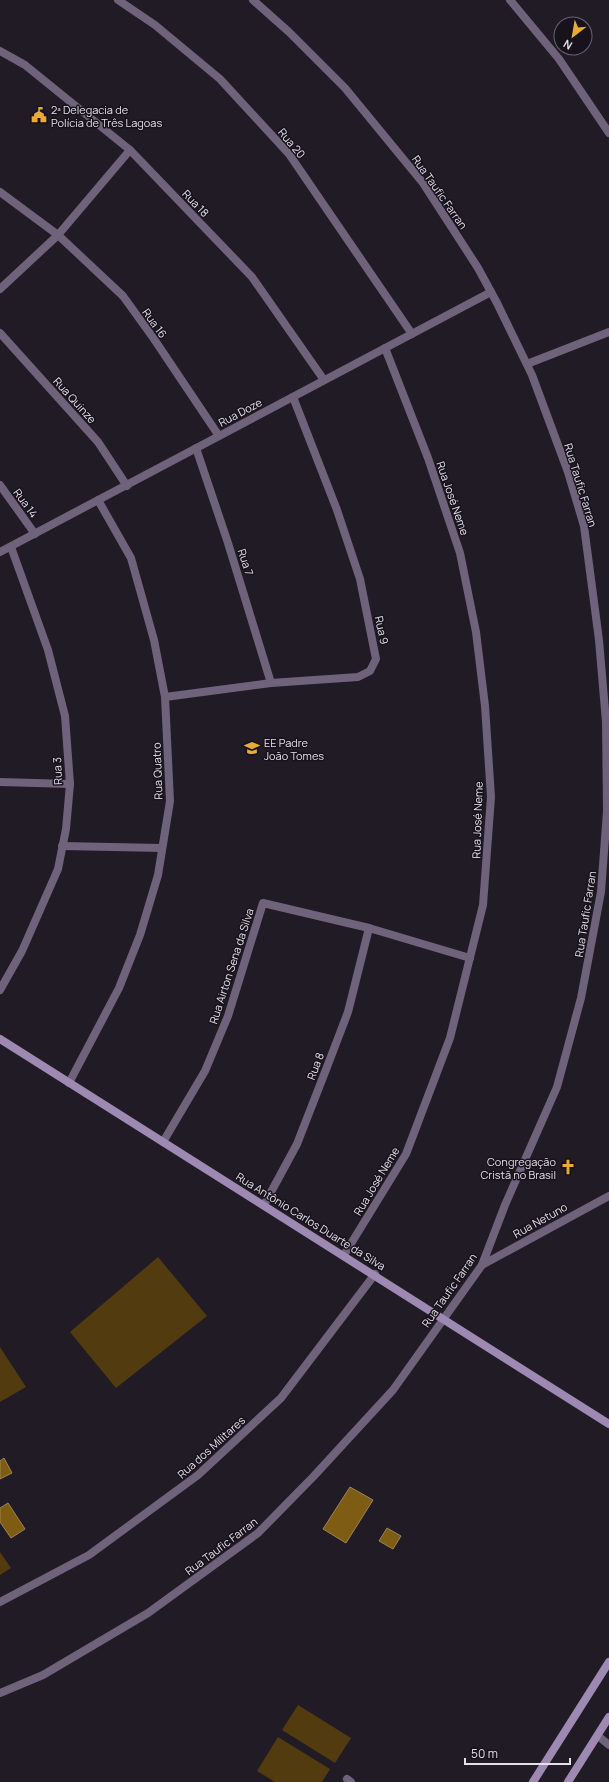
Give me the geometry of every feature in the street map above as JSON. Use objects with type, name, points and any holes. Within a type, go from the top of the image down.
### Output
[{"type":"street","name":"Rua 20","points":[[118,0],[155,25],[220,79],[289,154],[412,334]]},
{"type":"street","name":"Rua Taufic Farran","points":[[0,1693],[43,1675],[148,1613],[258,1533],[313,1477],[393,1390],[442,1318],[482,1265],[505,1205],[557,1087],[581,998],[601,892],[608,811],[606,722],[599,640],[584,526],[568,472],[526,364],[478,268],[423,183],[345,88],[289,32],[253,0]]},
{"type":"street","points":[[510,0],[559,59],[609,134]]},
{"type":"street","name":"Rua 18","points":[[0,51],[25,65],[130,150],[252,277],[324,380]]},
{"type":"street","points":[[0,289],[58,236],[130,150]]},
{"type":"street","name":"Rua 16","points":[[0,192],[58,236],[123,296],[219,436]]},
{"type":"street","name":"Rua Doze","points":[[0,552],[491,292]]},
{"type":"street","points":[[526,364],[609,332]]},
{"type":"street","name":"Rua Quinze","points":[[0,333],[98,442],[127,486]]},
{"type":"street","name":"Rua José Neme","points":[[344,1255],[406,1154],[450,1038],[483,905],[491,797],[485,706],[476,632],[460,553],[428,458],[385,348]]},
{"type":"street","name":"Rua 9","points":[[165,697],[271,683],[358,677],[370,671],[376,659],[360,579],[337,510],[293,397]]},
{"type":"street","name":"Rua 7","points":[[196,448],[235,564],[271,683]]},
{"type":"street","name":"Rua 14","points":[[0,485],[35,534]]},
{"type":"street","name":"Rua Quatro","points":[[69,1083],[119,988],[140,935],[158,875],[170,801],[165,697],[154,640],[131,558],[98,500]]},
{"type":"street","name":"Rua 3","points":[[0,990],[22,951],[58,869],[66,829],[70,784],[65,716],[48,650],[11,547]]},
{"type":"street","points":[[0,782],[70,784]]},
{"type":"street","points":[[62,846],[162,848]]},
{"type":"street","name":"Rua Airton Sena da Silva","points":[[163,1142],[205,1071],[228,1016],[263,903],[369,928]]},
{"type":"street","points":[[369,928],[470,958]]},
{"type":"street","name":"Rua 8","points":[[264,1205],[297,1144],[343,1026],[359,971],[369,928]]},
{"type":"street","name":"Rua Antônio Carlos Duarte da Silva","points":[[0,1039],[344,1255],[609,1424]]},
{"type":"street","name":"Rua Netuno","points":[[482,1265],[609,1196]]},
{"type":"street","name":"Rua dos Militares","points":[[0,1602],[89,1555],[198,1475],[281,1398],[374,1274]]},
{"type":"street","points":[[533,1782],[608,1668]]},
{"type":"street","points":[[568,1782],[609,1717]]},
{"type":"street","points":[[598,1736],[609,1745]]},
{"type":"shaded area","points":[[158,1257],[207,1316],[116,1388],[70,1332]]},
{"type":"shaded area","points":[[0,1347],[26,1387],[0,1402]]},
{"type":"shaded area","points":[[4,1458],[12,1473],[0,1479],[0,1461]]},
{"type":"shaded area","points":[[350,1487],[373,1500],[346,1543],[323,1529]]},
{"type":"shaded area","points":[[8,1503],[25,1529],[11,1538],[0,1522],[0,1508]]},
{"type":"shaded area","points":[[387,1528],[401,1536],[393,1549],[379,1541]]},
{"type":"shaded area","points":[[0,1552],[11,1568],[0,1575]]},
{"type":"shaded area","points":[[298,1705],[351,1738],[335,1763],[282,1730]]},
{"type":"shaded area","points":[[278,1737],[330,1769],[322,1782],[275,1782],[257,1771]]},
{"type":"place","name":"2ª Delegacia de Polícia de Três Lagoas","points":[[39,115]]},
{"type":"place","name":"EE Padre João Tomes","points":[[252,748]]},
{"type":"place","name":"Congregação Cristã no Brasil","points":[[568,1167]]}]
